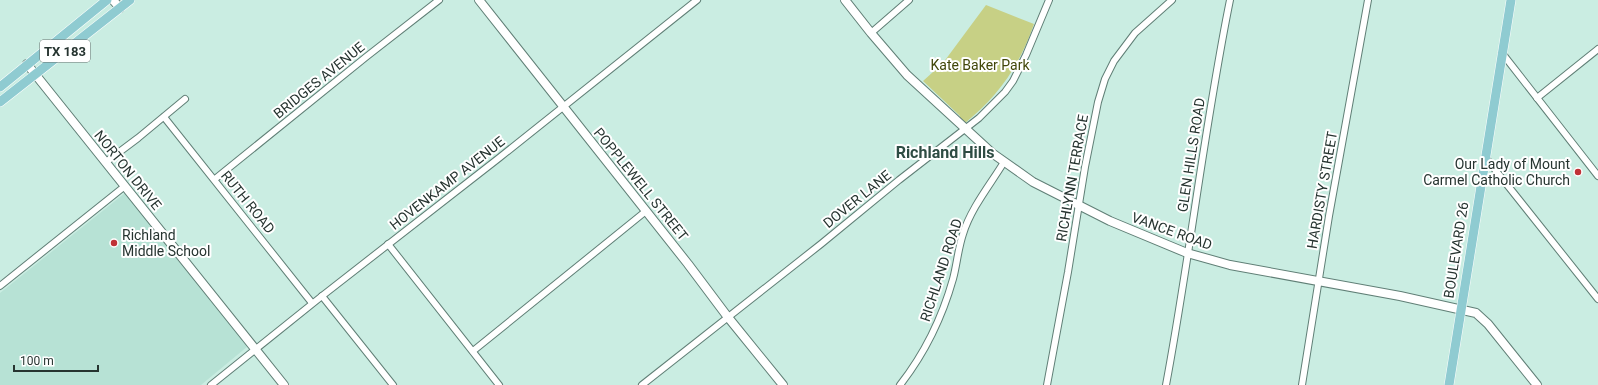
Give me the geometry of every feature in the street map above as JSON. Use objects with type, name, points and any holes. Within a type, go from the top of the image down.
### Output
[{"type":"main road","name":"TX 183","points":[[0,87],[107,0]]},
{"type":"main road","name":"TX 183","points":[[0,102],[130,0]]},
{"type":"main road","name":"BOULEVARD 26","points":[[1448,385],[1511,0]]},
{"type":"street","points":[[113,0],[120,8]]},
{"type":"street","name":"BRIDGES AVENUE","points":[[215,179],[439,0]]},
{"type":"street","name":"POPPLEWELL STREET","points":[[479,0],[783,385]]},
{"type":"street","name":"HOVENKAMP AVENUE","points":[[211,385],[312,303],[563,107],[697,0]]},
{"type":"street","name":"VANCE ROAD","points":[[845,0],[907,75],[965,129],[1004,162],[1033,182],[1134,232],[1187,253],[1230,265],[1400,296],[1476,313],[1536,385]]},
{"type":"street","points":[[871,33],[909,0]]},
{"type":"street","name":"DOVER LANE","points":[[642,385],[727,316],[821,244],[899,180],[965,129],[996,102],[1013,81],[1026,55],[1049,0]]},
{"type":"street","name":"RICHLYNN TERRACE","points":[[1047,385],[1078,205],[1098,102],[1109,69],[1135,32],[1172,0]]},
{"type":"street","name":"GLEN HILLS ROAD","points":[[1166,385],[1175,338],[1220,48],[1230,0]]},
{"type":"street","name":"HARDISTY STREET","points":[[1302,385],[1318,282],[1368,0]]},
{"type":"street","points":[[1536,98],[1598,49]]},
{"type":"street","points":[[1502,53],[1598,176]]},
{"type":"street","name":"NORTON DRIVE","points":[[27,64],[284,385]]},
{"type":"street","points":[[106,162],[185,99]]},
{"type":"street","name":"RUTH ROAD","points":[[164,117],[215,179],[312,303]]},
{"type":"street","points":[[1485,157],[1598,299]]},
{"type":"street","name":"RICHLAND ROAD","points":[[900,385],[921,355],[938,323],[953,279],[965,229],[978,203],[1004,162]]},
{"type":"street","points":[[0,286],[125,186]]},
{"type":"street","points":[[473,352],[646,211]]},
{"type":"street","points":[[388,244],[499,385]]},
{"type":"street","points":[[322,296],[393,385]]},
{"type":"shaded area","name":"Richland Middle School","points":[[125,193],[248,346],[201,385],[0,385],[0,293]]},
{"type":"green space","name":"Kate Baker Park","points":[[986,5],[1034,24],[1022,54],[998,91],[964,124],[960,116],[923,81],[943,63]]},
{"type":"place","name":"Our Lady of Mount Carmel Catholic Church","points":[[1578,172]]},
{"type":"place","name":"Richland Middle School","points":[[114,243]]},
{"type":"district","name":"Richland Hills","points":[[945,152]]}]
